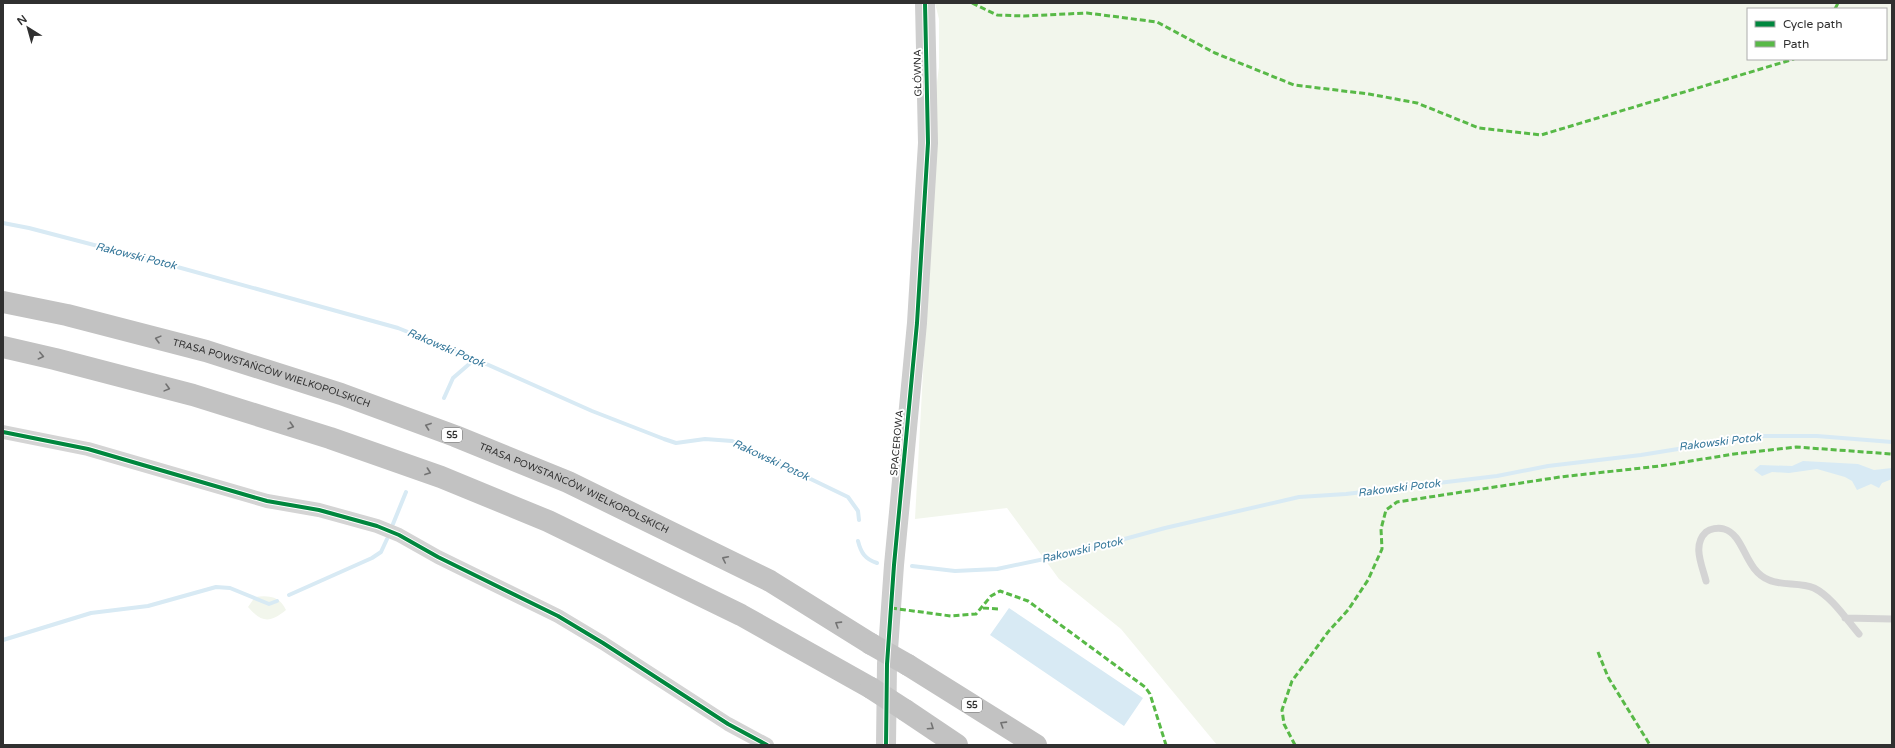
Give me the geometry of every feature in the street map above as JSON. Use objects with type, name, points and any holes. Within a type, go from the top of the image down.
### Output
[{"type":"highway","name":"TRASA POWSTAŃCÓW WIELKOPOLSKICH","points":[[3,302],[67,315],[206,351],[341,394],[455,436],[568,482],[770,581],[1036,745]]},
{"type":"highway","points":[[3,348],[55,359],[193,395],[330,438],[441,477],[548,521],[734,611],[871,688],[958,745]]},
{"type":"street","name":"GŁÓWNA","points":[[925,3],[928,143]]},
{"type":"street","name":"SPACEROWA","points":[[886,745],[887,664],[894,565],[917,323],[928,143]]},
{"type":"street","points":[[3,432],[88,449],[267,501],[333,514],[377,526],[399,535],[438,557],[558,616],[603,643],[728,724],[767,745]]},
{"type":"lane","points":[[1706,581],[1698,546],[1701,537],[1708,530],[1724,529],[1733,534],[1739,540],[1749,562],[1758,573],[1769,580],[1814,588],[1832,604],[1859,634]]},
{"type":"lane","points":[[1845,618],[1892,619]]},
{"type":"shaded area","points":[[935,3],[1892,3],[1892,745],[1217,745],[1121,629],[1059,579],[1007,508],[915,519],[932,209],[936,90],[939,67],[939,19]]},
{"type":"shaded area","points":[[1803,461],[1858,464],[1874,470],[1892,468],[1892,479],[1882,483],[1879,488],[1871,484],[1857,490],[1852,481],[1845,477],[1817,469],[1789,473],[1772,472],[1762,476],[1754,470],[1760,465],[1792,466]]},
{"type":"shaded area","points":[[265,596],[274,598],[281,602],[286,610],[271,619],[262,618],[248,607],[255,597]]},
{"type":"shaded area","points":[[1009,608],[1143,698],[1124,726],[990,635]]},
{"type":"waterway","name":"Rakowski Potok","points":[[3,223],[29,228],[163,263],[398,328],[475,359],[592,411],[676,443],[705,439],[732,441],[848,497],[858,511],[859,520]]},
{"type":"waterway","points":[[444,398],[453,378],[475,359]]},
{"type":"waterway","name":"Rakowski Potok","points":[[912,566],[955,571],[997,569],[1073,553],[1165,528],[1299,497],[1346,494],[1497,476],[1548,466],[1641,455],[1758,436],[1817,436],[1892,442]]},
{"type":"waterway","points":[[393,524],[406,492]]},
{"type":"waterway","points":[[289,595],[372,558],[381,552],[387,539]]},
{"type":"waterway","name":"Rakowski Potok","points":[[858,541],[864,555],[869,560],[877,563]]},
{"type":"waterway","points":[[3,640],[91,613],[148,606],[216,587],[230,588],[269,604],[277,601]]},
{"type":"marked path","points":[[972,3],[997,15],[1024,16],[1087,13],[1157,22],[1215,53],[1294,85],[1369,94],[1417,103],[1479,128],[1541,135],[1791,60]]},
{"type":"marked path","points":[[1836,8],[1838,3]]},
{"type":"marked path","points":[[1295,745],[1284,724],[1282,710],[1292,681],[1328,632],[1348,610],[1368,580],[1382,549],[1381,529],[1386,510],[1397,502],[1560,477],[1660,466],[1734,454],[1796,447],[1892,454]]},
{"type":"marked path","points":[[891,608],[951,616],[976,614],[991,596],[1000,591],[1028,601],[1145,687],[1150,694],[1166,745]]},
{"type":"marked path","points":[[983,608],[999,609]]},
{"type":"marked path","points":[[1598,652],[1608,677],[1650,745]]},
{"type":"cycle path","points":[[886,745],[887,664],[894,565],[917,323],[928,143],[925,3]]},
{"type":"cycle path","points":[[3,432],[88,449],[267,501],[319,510],[377,526],[399,535],[438,557],[558,616],[603,643],[728,724],[767,745]]}]
